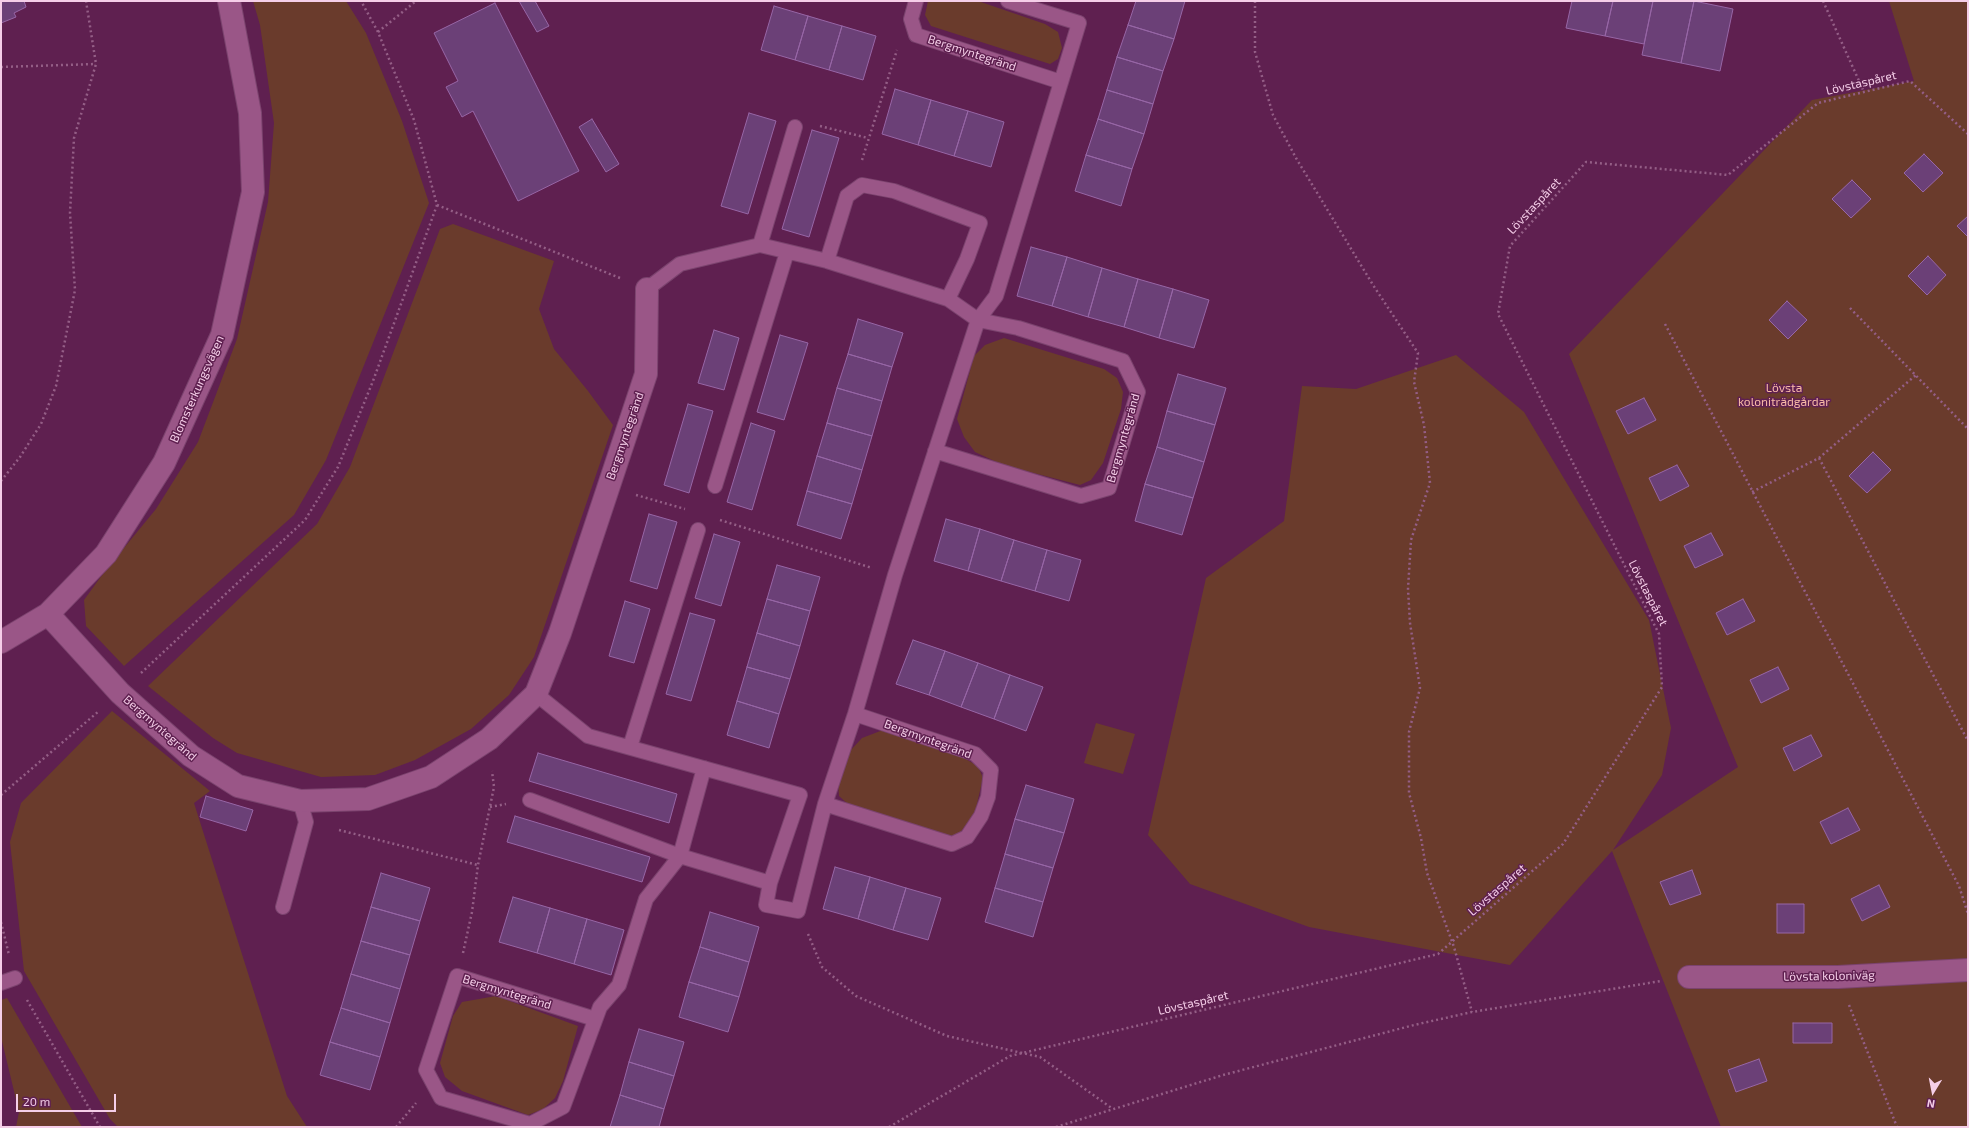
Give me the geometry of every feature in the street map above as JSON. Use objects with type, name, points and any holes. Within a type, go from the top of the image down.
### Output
[{"type":"street","name":"Blomsterkungsvägen","points":[[1,642],[48,614],[106,554],[164,463],[222,334],[253,192],[250,113],[229,1]]},
{"type":"street","name":"Bergmyntegränd","points":[[48,614],[120,693],[191,756],[238,786],[300,800],[368,799],[431,777],[489,739],[536,694],[560,633],[646,374],[647,289]]},
{"type":"street","name":"Lövsta koloniväg","points":[[1689,977],[1838,977],[1968,970]]},
{"type":"lane","name":"Bergmyntegränd","points":[[916,1],[911,19],[916,35],[1061,82]]},
{"type":"lane","points":[[536,694],[588,736],[800,796],[770,883],[766,905],[798,911],[825,804],[855,714],[895,575],[978,320],[996,296],[1079,23],[1008,1]]},
{"type":"lane","points":[[760,245],[795,127]]},
{"type":"lane","points":[[827,261],[847,196],[862,185],[894,191],[980,223],[967,259],[948,299]]},
{"type":"lane","name":"Bergmyntegränd","points":[[647,289],[680,264],[760,245],[827,261],[948,299],[978,320],[1018,328],[1123,361],[1138,392],[1109,488],[1081,496],[935,451]]},
{"type":"lane","points":[[715,486],[787,252]]},
{"type":"lane","points":[[630,747],[698,530]]},
{"type":"lane","name":"Bergmyntegränd","points":[[825,804],[952,844],[967,837],[981,816],[988,797],[991,770],[975,754],[855,714]]},
{"type":"lane","name":"Bergmyntegränd","points":[[595,1019],[457,976],[426,1070],[442,1098],[530,1124],[563,1107],[600,1007],[619,985],[646,899],[680,856],[704,768]]},
{"type":"lane","points":[[283,907],[306,822],[300,800]]},
{"type":"lane","points":[[530,800],[680,856],[770,883]]},
{"type":"lane","points":[[1,983],[14,978]]},
{"type":"path","points":[[1,481],[20,457],[41,424],[56,386],[75,290],[70,213],[74,138],[96,64],[86,1]]},
{"type":"path","points":[[1,795],[120,693],[305,520],[338,468],[373,381],[437,205],[414,120],[378,32],[361,1]]},
{"type":"path","points":[[378,32],[416,1]]},
{"type":"path","points":[[1255,1],[1255,52],[1273,115],[1296,158],[1365,272],[1418,353],[1414,382],[1424,425],[1430,483],[1420,508],[1411,547],[1408,589],[1410,623],[1420,688],[1409,732],[1409,793],[1422,845],[1427,873],[1452,941],[1472,1012]]},
{"type":"path","points":[[1823,1],[1864,92]]},
{"type":"path","points":[[862,185],[861,165],[868,138],[899,43],[916,35]]},
{"type":"path","points":[[1,67],[96,64]]},
{"type":"path","name":"Lövstaspåret","points":[[890,1127],[1010,1056],[1438,954],[1563,844],[1662,687],[1659,634],[1498,314],[1510,246],[1586,162],[1728,175],[1818,103],[1910,81],[1968,134]]},
{"type":"path","points":[[795,127],[804,122],[868,138]]},
{"type":"path","points":[[437,205],[647,289]]},
{"type":"path","points":[[1850,308],[1968,429]]},
{"type":"path","points":[[1664,324],[1959,886],[1968,914]]},
{"type":"path","points":[[1752,492],[1786,473],[1819,458],[1916,375]]},
{"type":"path","points":[[1819,458],[1968,741]]},
{"type":"path","points":[[608,486],[689,511]]},
{"type":"path","points":[[718,520],[895,575]]},
{"type":"path","points":[[457,976],[472,912],[478,865],[494,787],[489,739]]},
{"type":"path","points":[[306,822],[478,865]]},
{"type":"path","points":[[798,911],[822,967],[856,996],[948,1036],[1040,1057],[1113,1109]]},
{"type":"path","points":[[1,922],[14,978],[100,1127]]},
{"type":"path","points":[[1056,1127],[1223,1075],[1414,1025],[1472,1012],[1689,977]]},
{"type":"path","points":[[1838,977],[1897,1127]]},
{"type":"green space","points":[[253,1],[346,1],[366,33],[402,121],[429,203],[326,460],[294,515],[124,666],[86,626],[84,600],[105,571],[156,509],[198,442],[237,339],[268,202],[274,123],[260,25]]},
{"type":"green space","points":[[928,1],[978,1],[1045,24],[1058,32],[1062,48],[1058,59],[1050,64],[931,26],[925,15]]},
{"type":"green space","name":"Lövsta koloniträdgårdar","points":[[1889,1],[1968,1],[1968,1127],[1721,1127],[1612,851],[1510,965],[1309,927],[1190,884],[1148,835],[1206,578],[1284,521],[1302,386],[1356,389],[1456,355],[1524,412],[1649,620],[1671,728],[1662,775],[1613,850],[1738,767],[1569,354],[1812,100],[1914,81]]},
{"type":"green space","points":[[453,224],[554,261],[539,309],[554,349],[613,425],[534,657],[509,695],[471,729],[415,760],[375,775],[321,777],[237,753],[213,738],[148,686],[317,524],[350,467],[440,229]]},
{"type":"green space","points":[[1004,338],[1104,369],[1117,378],[1123,392],[1121,409],[1103,463],[1091,480],[1080,485],[1003,465],[975,452],[964,437],[957,419],[974,356],[985,345]]},
{"type":"green space","points":[[112,711],[210,791],[194,803],[287,1096],[307,1127],[118,1127],[110,1119],[24,971],[10,842],[21,803]]},
{"type":"green space","points":[[1096,723],[1135,734],[1123,774],[1084,763]]},
{"type":"green space","points":[[883,730],[951,751],[978,766],[983,778],[975,812],[960,833],[951,838],[850,806],[839,796],[838,782],[850,751],[862,738]]},
{"type":"green space","points":[[496,996],[578,1026],[563,1081],[555,1098],[543,1109],[528,1115],[462,1091],[445,1077],[440,1063],[453,1016],[462,1002]]},
{"type":"green space","points":[[7,998],[82,1127],[16,1127],[19,1112],[1,1037],[1,1000]]},
{"type":"building","points":[[1,1],[24,1],[26,7],[14,13],[16,17],[1,23]]},
{"type":"building","points":[[519,1],[535,1],[549,26],[537,32]]},
{"type":"building","points":[[1136,1],[1185,1],[1174,39],[1128,25]]},
{"type":"building","points":[[1572,1],[1613,1],[1605,36],[1566,28]]},
{"type":"building","points":[[1613,1],[1653,1],[1644,44],[1605,36]]},
{"type":"building","points":[[1653,1],[1694,1],[1681,63],[1642,55]]},
{"type":"building","points":[[1694,1],[1733,9],[1720,71],[1681,63]]},
{"type":"building","points":[[495,3],[579,171],[518,201],[473,111],[462,117],[446,87],[458,81],[434,33]]},
{"type":"building","points":[[774,6],[808,16],[795,60],[761,50]]},
{"type":"building","points":[[808,16],[842,26],[829,70],[795,60]]},
{"type":"building","points":[[1128,25],[1174,39],[1163,71],[1117,57]]},
{"type":"building","points":[[842,26],[876,36],[863,80],[829,70]]},
{"type":"building","points":[[1117,57],[1163,71],[1153,104],[1107,90]]},
{"type":"building","points":[[895,89],[931,100],[918,145],[882,134]]},
{"type":"building","points":[[1107,90],[1153,104],[1144,134],[1098,119]]},
{"type":"building","points":[[931,100],[968,111],[954,156],[918,145]]},
{"type":"building","points":[[968,111],[1004,122],[991,167],[954,156]]},
{"type":"building","points":[[749,113],[776,121],[748,214],[721,206]]},
{"type":"building","points":[[592,119],[619,164],[606,172],[579,127]]},
{"type":"building","points":[[1098,119],[1144,134],[1132,169],[1086,155]]},
{"type":"building","points":[[812,130],[839,138],[809,237],[782,229]]},
{"type":"building","points":[[1924,154],[1943,173],[1923,192],[1904,173]]},
{"type":"building","points":[[1086,155],[1132,169],[1121,206],[1075,191]]},
{"type":"building","points":[[1852,180],[1871,199],[1851,218],[1832,199]]},
{"type":"building","points":[[1968,216],[1968,237],[1957,226]]},
{"type":"building","points":[[1031,247],[1067,257],[1052,306],[1017,296]]},
{"type":"building","points":[[1928,256],[1946,275],[1927,295],[1908,276]]},
{"type":"building","points":[[1067,257],[1102,268],[1088,317],[1052,306]]},
{"type":"building","points":[[1102,268],[1138,279],[1124,327],[1088,317]]},
{"type":"building","points":[[1138,279],[1173,289],[1159,338],[1124,327]]},
{"type":"building","points":[[1173,289],[1209,300],[1194,348],[1159,338]]},
{"type":"building","points":[[1787,301],[1807,320],[1788,339],[1769,320]]},
{"type":"building","points":[[858,319],[903,333],[892,367],[848,354]]},
{"type":"building","points":[[714,330],[739,338],[724,390],[698,383]]},
{"type":"building","points":[[780,335],[808,343],[784,420],[757,412]]},
{"type":"building","points":[[848,354],[892,367],[882,401],[837,388]]},
{"type":"building","points":[[1178,374],[1226,388],[1215,425],[1167,411]]},
{"type":"building","points":[[837,388],[882,401],[872,436],[827,423]]},
{"type":"building","points":[[1644,398],[1656,420],[1628,434],[1616,411]]},
{"type":"building","points":[[688,404],[713,411],[689,493],[664,485]]},
{"type":"building","points":[[1167,411],[1215,425],[1204,462],[1157,447]]},
{"type":"building","points":[[751,423],[775,431],[752,510],[727,502]]},
{"type":"building","points":[[827,423],[872,436],[862,470],[817,456]]},
{"type":"building","points":[[1157,447],[1204,462],[1193,498],[1145,484]]},
{"type":"building","points":[[1873,452],[1891,470],[1867,493],[1849,476]]},
{"type":"building","points":[[817,456],[862,470],[852,504],[807,491]]},
{"type":"building","points":[[1677,465],[1689,486],[1660,501],[1649,478]]},
{"type":"building","points":[[1145,484],[1193,498],[1182,535],[1135,521]]},
{"type":"building","points":[[807,491],[852,504],[841,539],[797,525]]},
{"type":"building","points":[[649,514],[677,522],[657,589],[630,581]]},
{"type":"building","points":[[946,519],[980,529],[968,571],[934,561]]},
{"type":"building","points":[[980,529],[1014,540],[1001,581],[968,571]]},
{"type":"building","points":[[1711,533],[1723,555],[1695,568],[1684,546]]},
{"type":"building","points":[[714,534],[740,542],[721,606],[695,598]]},
{"type":"building","points":[[1014,540],[1047,550],[1035,591],[1001,581]]},
{"type":"building","points":[[1047,550],[1081,560],[1069,601],[1035,591]]},
{"type":"building","points":[[777,565],[820,577],[810,611],[767,599]]},
{"type":"building","points":[[767,599],[810,611],[800,646],[757,633]]},
{"type":"building","points":[[1743,599],[1755,621],[1727,635],[1716,613]]},
{"type":"building","points":[[625,601],[650,609],[634,663],[609,656]]},
{"type":"building","points":[[690,613],[715,620],[691,701],[666,694]]},
{"type":"building","points":[[757,633],[800,646],[790,679],[747,667]]},
{"type":"building","points":[[913,640],[945,651],[929,695],[896,684]]},
{"type":"building","points":[[945,651],[978,663],[961,707],[929,695]]},
{"type":"building","points":[[978,663],[1010,675],[994,719],[961,707]]},
{"type":"building","points":[[747,667],[790,679],[779,714],[737,701]]},
{"type":"building","points":[[1778,667],[1789,689],[1761,703],[1750,680]]},
{"type":"building","points":[[1010,675],[1043,687],[1026,731],[994,719]]},
{"type":"building","points":[[737,701],[779,714],[769,748],[727,735]]},
{"type":"building","points":[[1811,735],[1822,756],[1794,771],[1783,748]]},
{"type":"building","points":[[538,753],[677,794],[669,823],[529,781]]},
{"type":"building","points":[[1026,785],[1074,799],[1064,833],[1015,819]]},
{"type":"building","points":[[206,796],[253,810],[246,831],[200,817]]},
{"type":"building","points":[[1848,808],[1860,830],[1831,844],[1820,822]]},
{"type":"building","points":[[515,816],[650,857],[642,882],[507,842]]},
{"type":"building","points":[[1015,819],[1064,833],[1053,868],[1005,854]]},
{"type":"building","points":[[1005,854],[1053,868],[1043,902],[995,888]]},
{"type":"building","points":[[835,867],[870,877],[858,919],[823,909]]},
{"type":"building","points":[[1692,870],[1701,894],[1670,905],[1660,882]]},
{"type":"building","points":[[381,873],[430,888],[420,921],[371,907]]},
{"type":"building","points":[[870,877],[906,888],[893,930],[858,919]]},
{"type":"building","points":[[1879,885],[1890,907],[1862,921],[1851,899]]},
{"type":"building","points":[[906,888],[941,898],[928,940],[893,930]]},
{"type":"building","points":[[995,888],[1043,902],[1033,937],[985,922]]},
{"type":"building","points":[[513,897],[550,908],[537,953],[499,942]]},
{"type":"building","points":[[1777,904],[1804,904],[1804,933],[1777,933]]},
{"type":"building","points":[[371,907],[420,921],[410,955],[361,941]]},
{"type":"building","points":[[550,908],[587,919],[574,964],[537,953]]},
{"type":"building","points":[[710,912],[759,927],[749,962],[700,947]]},
{"type":"building","points":[[587,919],[624,930],[611,975],[574,964]]},
{"type":"building","points":[[361,941],[410,955],[400,989],[351,974]]},
{"type":"building","points":[[700,947],[749,962],[739,997],[689,982]]},
{"type":"building","points":[[351,974],[400,989],[390,1023],[341,1008]]},
{"type":"building","points":[[689,982],[739,997],[728,1032],[679,1017]]},
{"type":"building","points":[[341,1008],[390,1023],[380,1057],[330,1042]]},
{"type":"building","points":[[1793,1023],[1832,1023],[1832,1043],[1793,1043]]},
{"type":"building","points":[[639,1029],[684,1042],[674,1076],[629,1062]]},
{"type":"building","points":[[330,1042],[380,1057],[370,1090],[320,1075]]},
{"type":"building","points":[[1759,1059],[1767,1081],[1736,1092],[1728,1070]]},
{"type":"building","points":[[629,1062],[674,1076],[664,1109],[620,1095]]},
{"type":"building","points":[[620,1095],[664,1109],[659,1127],[610,1127]]}]
